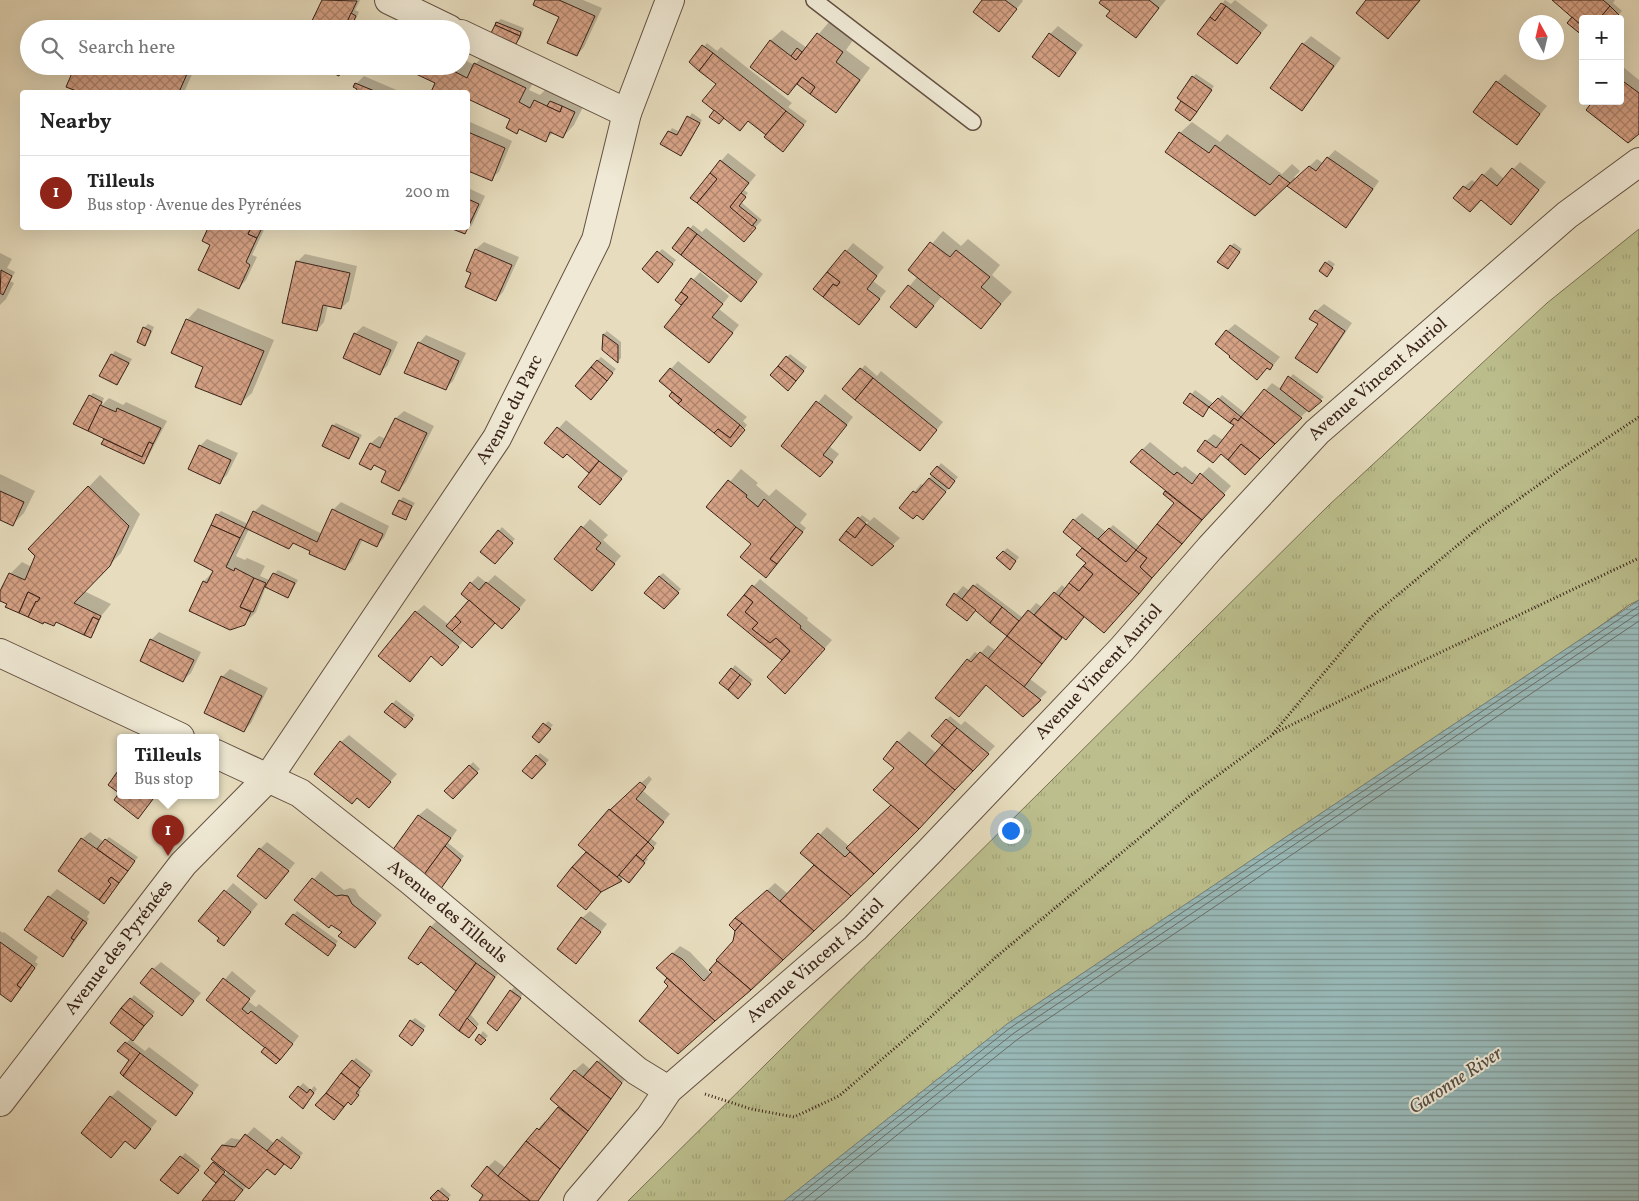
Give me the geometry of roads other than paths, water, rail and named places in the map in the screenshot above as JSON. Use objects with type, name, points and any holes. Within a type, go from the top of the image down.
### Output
[{"type":"street","points":[[389,0],[431,20]]},
{"type":"street","name":"Avenue du Parc","points":[[268,778],[497,438],[596,240],[627,113],[670,0]]},
{"type":"street","points":[[470,38],[627,113]]},
{"type":"street","name":"Avenue Vincent Auriol","points":[[578,1201],[650,1117],[668,1090],[855,928],[1122,649],[1210,548],[1317,432],[1567,215],[1639,162]]},
{"type":"street","points":[[0,653],[174,734]]},
{"type":"street","name":"Avenue des Tilleuls","points":[[219,755],[300,794],[411,881],[637,1070],[668,1090]]},
{"type":"street","name":"Avenue des Pyrénées","points":[[0,1102],[183,864],[268,778]]},
{"type":"lane","points":[[814,0],[973,122]]},
{"type":"water","name":"Garonne River","points":[[1639,600],[1639,1201],[784,1201],[1007,1024]]},
{"type":"place","name":"Tilleuls","points":[[168,856]]}]
